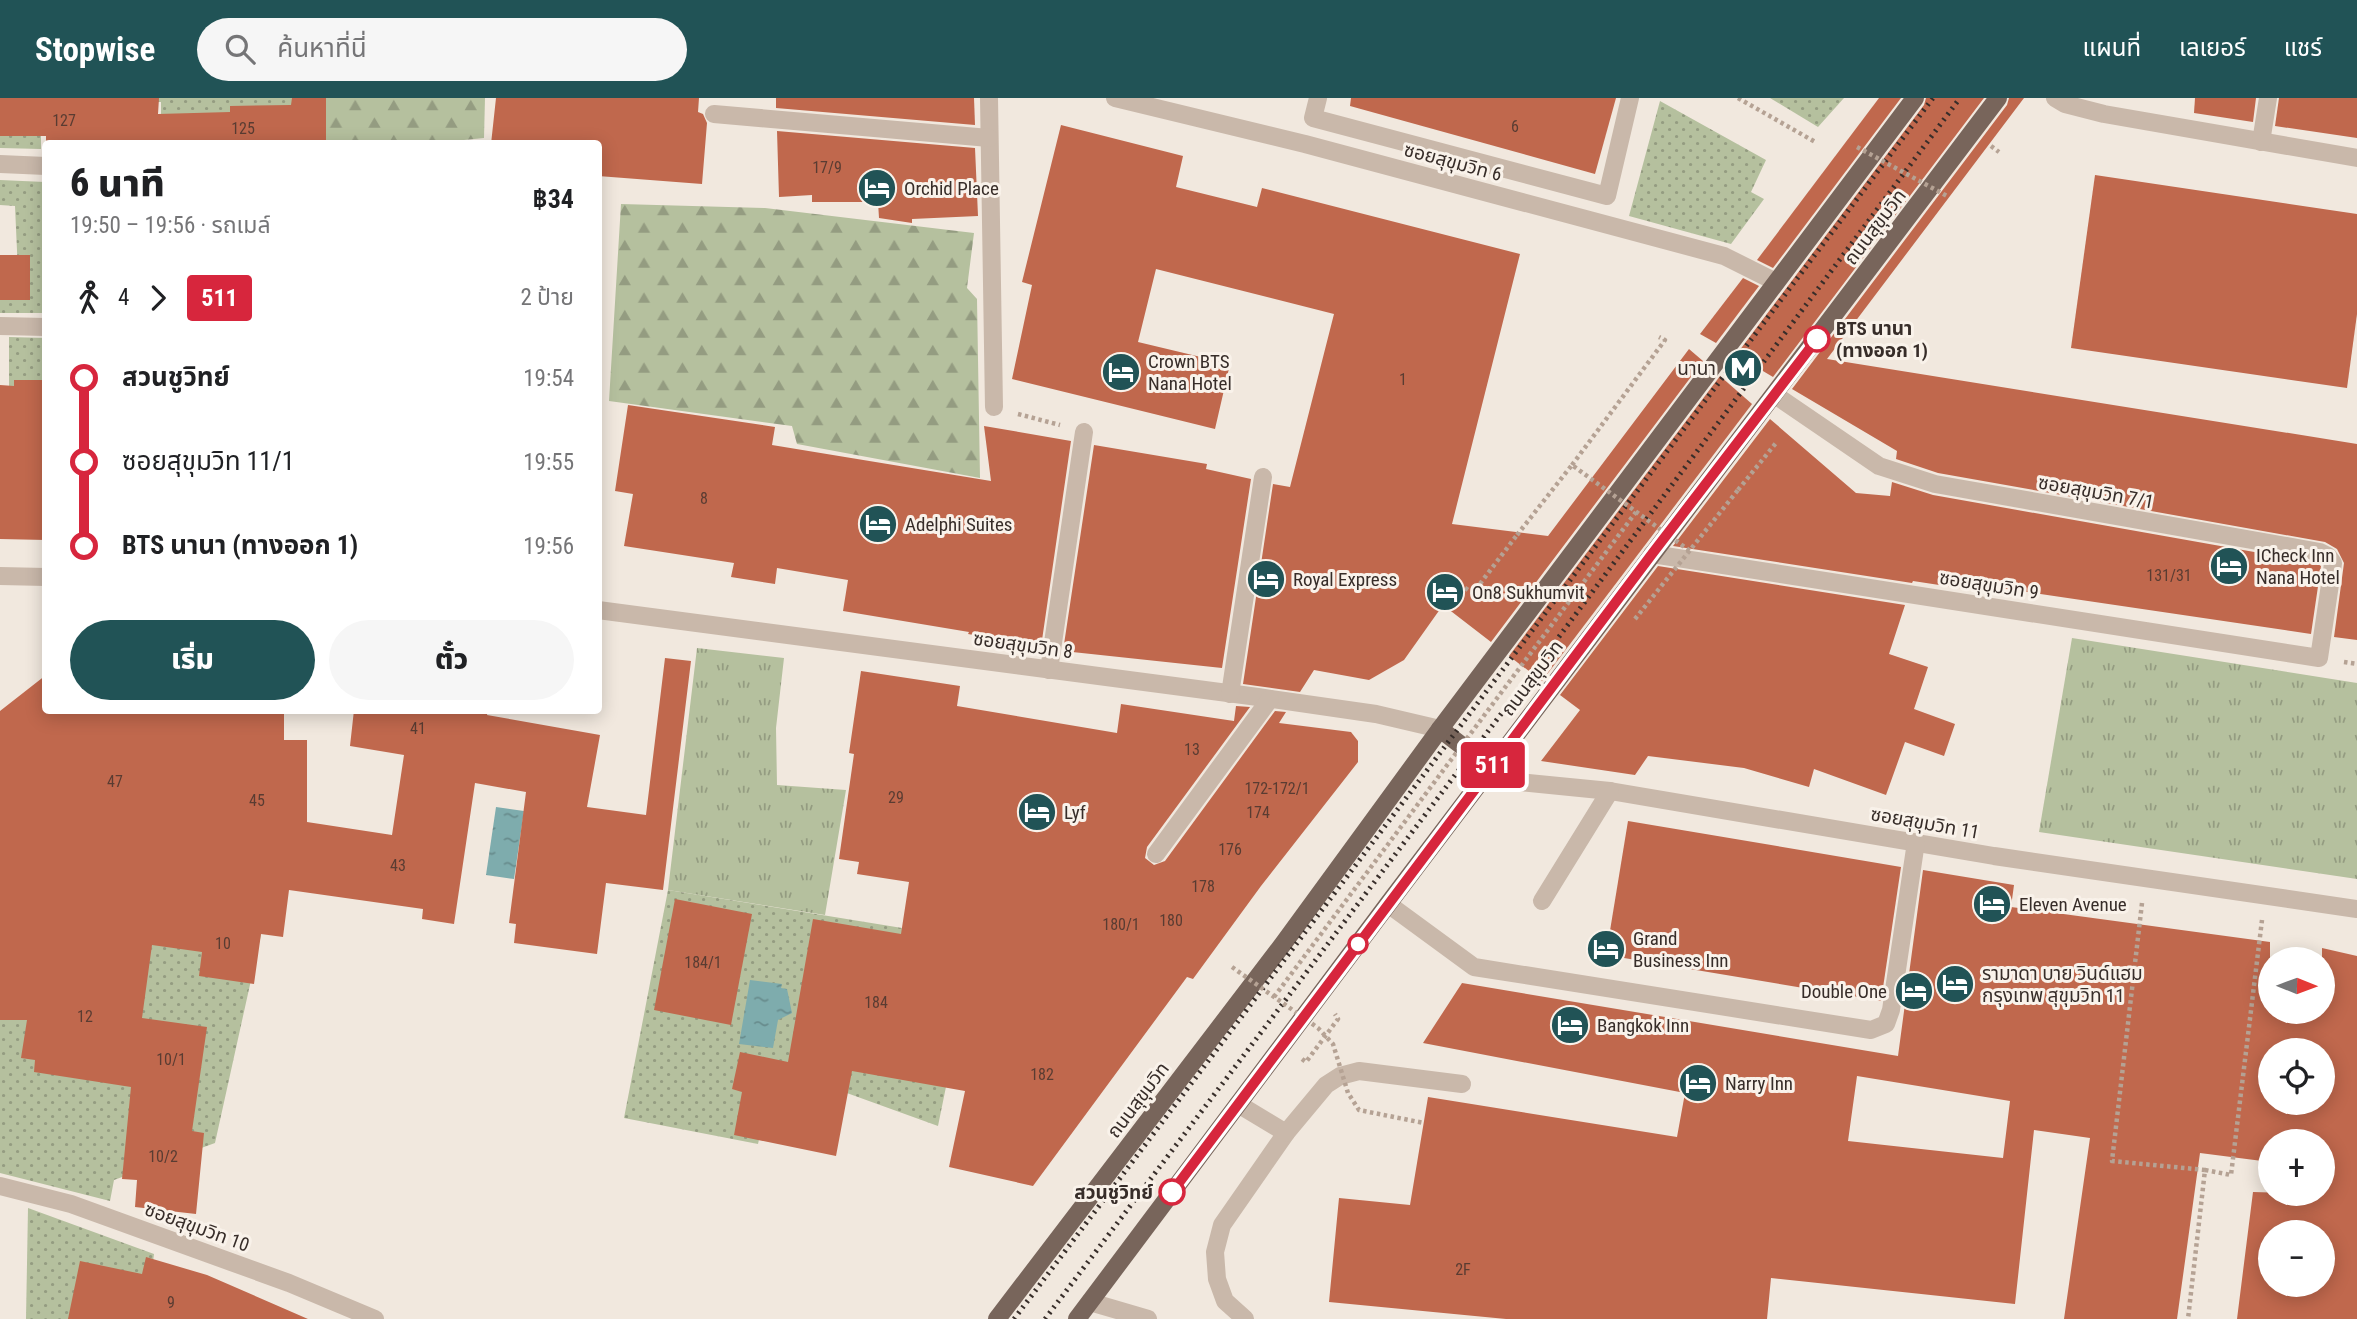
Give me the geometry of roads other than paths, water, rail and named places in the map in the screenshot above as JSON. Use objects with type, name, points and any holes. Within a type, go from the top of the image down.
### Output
[{"type":"main road","name":"ถนนสุขุมวิท","points":[[997,1319],[1283,944],[1440,729],[1915,98]]},
{"type":"main road","name":"ถนนสุขุมวิท","points":[[1077,1319],[1998,98]]},
{"type":"main road","points":[[1440,729],[1491,768]]},
{"type":"street","points":[[989,98],[994,407]]},
{"type":"street","name":"ซอยสุขุมวิท 6","points":[[1115,98],[1305,144],[1724,256],[1776,282]]},
{"type":"street","points":[[1305,144],[1318,98]]},
{"type":"street","points":[[1313,118],[1607,196],[1630,98]]},
{"type":"street","points":[[2055,98],[2065,104],[2104,114],[2357,158]]},
{"type":"street","points":[[2261,142],[2268,98]]},
{"type":"street","points":[[714,114],[989,138]]},
{"type":"street","points":[[0,164],[42,166]]},
{"type":"street","points":[[0,327],[42,327]]},
{"type":"street","name":"ซอยสุขุมวิท 7/1","points":[[1775,395],[1879,466],[1935,485],[2320,552],[2328,556],[2333,563],[2319,658]]},
{"type":"street","points":[[1049,670],[1084,432]]},
{"type":"street","points":[[1230,694],[1263,477]]},
{"type":"street","name":"ซอยสุขุมวิท 9","points":[[1652,554],[2319,658]]},
{"type":"street","points":[[0,576],[42,578]]},
{"type":"street","name":"ซอยสุขุมวิท 8","points":[[602,611],[1270,699],[1376,714],[1440,729]]},
{"type":"street","points":[[1156,854],[1270,699]]},
{"type":"street","name":"ซอยสุขุมวิท 11","points":[[1491,768],[1508,781],[1610,791],[1994,856],[2357,909]]},
{"type":"street","points":[[1542,901],[1610,791]]},
{"type":"street","points":[[1388,904],[1474,967],[1871,1030],[1886,1024],[1891,1010],[1916,842]]},
{"type":"street","points":[[1245,1319],[1225,1301],[1217,1279],[1215,1252],[1222,1225],[1286,1133],[1326,1085],[1340,1076],[1359,1071],[1462,1084]]},
{"type":"street","points":[[1238,1104],[1286,1133]]},
{"type":"street","name":"ซอยสุขุมวิท 10","points":[[0,1186],[71,1204],[289,1283],[375,1319]]},
{"type":"street","points":[[1090,1302],[1148,1319]]},
{"type":"water","points":[[496,807],[524,811],[514,879],[486,875]]},
{"type":"water","points":[[750,980],[782,984],[781,988],[787,989],[792,1013],[778,1020],[773,1048],[739,1044]]},
{"type":"railway","points":[[1014,1319],[1933,98]]},
{"type":"railway","points":[[1045,1319],[1529,677],[1960,98]]},
{"type":"place","name":"Orchid Place","points":[[877,188]]},
{"type":"place","name":"BTS นานา (ทางออก 1)","points":[[1817,339]]},
{"type":"place","name":"นานา","points":[[1743,368]]},
{"type":"place","name":"Crown BTS Nana Hotel","points":[[1121,372]]},
{"type":"place","name":"Adelphi Suites","points":[[878,524]]},
{"type":"place","name":"ICheck Inn Nana Hotel","points":[[2229,566]]},
{"type":"place","name":"Royal Express","points":[[1266,579]]},
{"type":"place","name":"On8 Sukhumvit","points":[[1445,592]]},
{"type":"place","name":"Lyf","points":[[1037,812]]},
{"type":"place","name":"Eleven Avenue","points":[[1992,904]]},
{"type":"place","name":"Grand Business Inn","points":[[1606,949]]},
{"type":"place","name":"รามาดา บาย วินด์แฮม กรุงเทพ สุขุมวิท 11","points":[[1955,984]]},
{"type":"place","name":"Double One","points":[[1914,991]]},
{"type":"place","name":"Bangkok Inn","points":[[1570,1025]]},
{"type":"place","name":"Narry Inn","points":[[1698,1083]]},
{"type":"place","name":"สวนชูวิทย์","points":[[1172,1192]]}]
